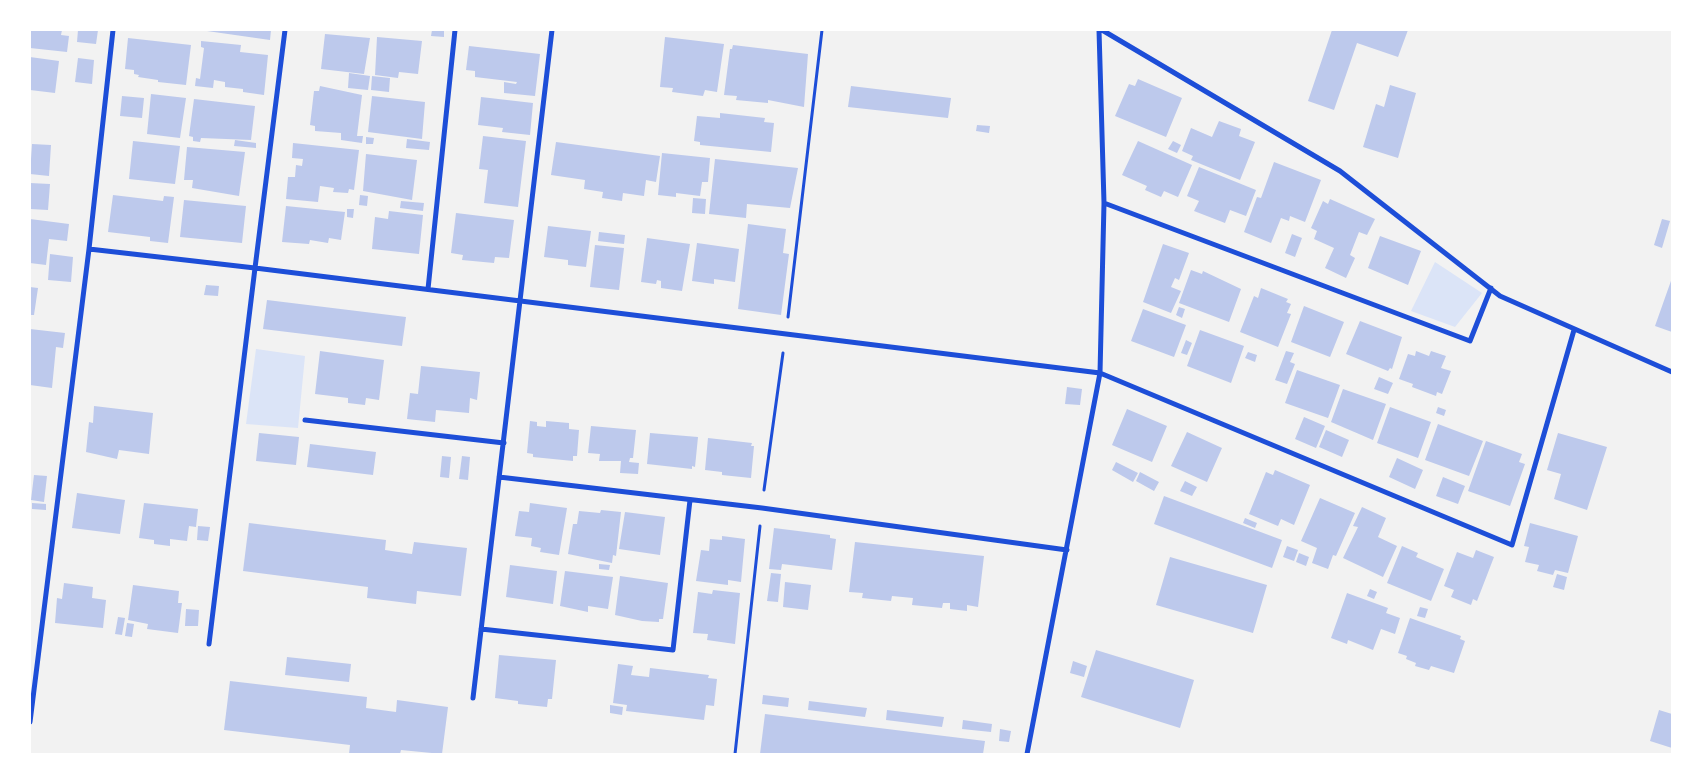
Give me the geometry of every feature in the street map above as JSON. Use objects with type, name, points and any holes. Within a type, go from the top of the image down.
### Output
[{"type":"street","points":[[30,722],[89,249],[113,30]]},
{"type":"street","points":[[209,644],[285,30]]},
{"type":"street","points":[[428,289],[455,30]]},
{"type":"street","points":[[472,698],[552,30]]},
{"type":"street","points":[[1027,754],[1068,550],[1100,373],[1104,203],[1100,30]]},
{"type":"street","points":[[1100,30],[1340,171],[1500,296],[1672,372]]},
{"type":"street","points":[[1104,203],[1470,341],[1491,288]]},
{"type":"street","points":[[89,249],[428,289],[1100,373],[1512,545],[1574,330]]},
{"type":"street","points":[[305,420],[504,443]]},
{"type":"street","points":[[499,478],[762,508],[1068,550]]},
{"type":"street","points":[[481,629],[673,650],[690,500]]},
{"type":"path","points":[[735,754],[762,508],[786,334],[822,30]]},
{"type":"shaded area","points":[[1435,262],[1482,293],[1455,327],[1411,311]]},
{"type":"shaded area","points":[[256,349],[305,356],[298,428],[246,424]]},
{"type":"building","points":[[30,30],[62,30],[61,35],[69,36],[67,52],[30,48]]},
{"type":"building","points":[[78,30],[98,30],[96,44],[77,42]]},
{"type":"building","points":[[200,30],[271,30],[270,40]]},
{"type":"building","points":[[432,30],[444,30],[444,37],[431,36]]},
{"type":"building","points":[[1332,30],[1408,30],[1398,57],[1357,43],[1334,110],[1308,101]]},
{"type":"building","points":[[325,34],[370,38],[364,74],[321,69]]},
{"type":"building","points":[[377,37],[422,41],[418,74],[399,72],[398,78],[375,75]]},
{"type":"building","points":[[665,37],[724,44],[717,92],[705,90],[703,96],[672,92],[673,88],[660,87]]},
{"type":"building","points":[[128,38],[191,45],[186,85],[158,82],[158,80],[138,77],[139,75],[134,74],[134,70],[125,69]]},
{"type":"building","points":[[201,41],[241,45],[240,52],[268,55],[264,95],[243,92],[243,89],[225,87],[225,82],[214,80],[213,88],[195,86],[196,78],[200,79],[204,48],[201,47]]},
{"type":"building","points":[[733,45],[808,54],[804,107],[768,100],[768,103],[736,100],[737,96],[724,95],[730,49],[732,49]]},
{"type":"building","points":[[469,46],[540,54],[535,96],[504,93],[504,82],[516,84],[517,82],[475,77],[475,71],[466,70]]},
{"type":"building","points":[[30,57],[59,61],[55,93],[30,90]]},
{"type":"building","points":[[78,58],[94,60],[92,84],[75,82]]},
{"type":"building","points":[[349,73],[370,76],[368,90],[348,88]]},
{"type":"building","points":[[372,76],[390,78],[389,92],[371,90]]},
{"type":"building","points":[[1138,79],[1182,98],[1166,137],[1115,116],[1129,84],[1135,86]]},
{"type":"building","points":[[1390,85],[1416,93],[1398,158],[1363,147],[1376,104],[1384,107]]},
{"type":"building","points":[[320,86],[362,95],[357,136],[363,136],[362,143],[341,140],[341,133],[315,131],[315,126],[310,125],[314,91],[319,91]]},
{"type":"building","points":[[851,86],[951,98],[948,118],[848,107]]},
{"type":"building","points":[[151,94],[186,98],[180,138],[147,134]]},
{"type":"building","points":[[122,96],[144,98],[142,118],[120,116]]},
{"type":"building","points":[[372,96],[425,102],[422,139],[368,132]]},
{"type":"building","points":[[481,97],[533,103],[530,135],[502,132],[503,128],[478,125]]},
{"type":"building","points":[[194,99],[255,106],[251,140],[201,138],[200,142],[193,141],[193,137],[189,136]]},
{"type":"building","points":[[720,113],[765,118],[764,122],[774,123],[771,152],[700,145],[700,142],[694,141],[697,116],[720,118]]},
{"type":"building","points":[[1219,121],[1241,129],[1239,136],[1255,142],[1240,180],[1191,160],[1193,156],[1182,151],[1191,128],[1212,137]]},
{"type":"building","points":[[977,125],[990,126],[989,133],[976,131]]},
{"type":"building","points":[[483,136],[526,141],[518,207],[484,203],[488,170],[479,169]]},
{"type":"building","points":[[366,137],[374,138],[373,144],[366,144]]},
{"type":"building","points":[[407,139],[430,142],[429,150],[406,148]]},
{"type":"building","points":[[235,140],[256,143],[256,148],[234,146]]},
{"type":"building","points":[[133,141],[180,146],[175,184],[129,179]]},
{"type":"building","points":[[1138,141],[1192,165],[1178,197],[1164,191],[1161,197],[1145,190],[1147,186],[1122,175]]},
{"type":"building","points":[[1173,141],[1181,145],[1177,153],[1168,149]]},
{"type":"building","points":[[556,142],[660,156],[656,182],[646,180],[644,196],[623,193],[622,201],[602,198],[603,192],[584,189],[585,180],[551,175]]},
{"type":"building","points":[[293,143],[359,150],[354,190],[349,189],[348,193],[333,192],[334,188],[320,186],[318,202],[286,199],[288,177],[295,177],[296,165],[302,166],[303,159],[292,158]]},
{"type":"building","points":[[32,144],[51,145],[49,176],[30,174]]},
{"type":"building","points":[[187,147],[245,152],[239,196],[192,188],[193,180],[184,180]]},
{"type":"building","points":[[662,153],[710,158],[708,182],[702,182],[700,196],[676,193],[676,197],[658,195]]},
{"type":"building","points":[[366,154],[417,160],[412,200],[363,191]]},
{"type":"building","points":[[715,159],[798,168],[790,208],[747,204],[746,218],[709,214]]},
{"type":"building","points":[[1274,162],[1321,180],[1305,222],[1290,216],[1289,221],[1281,218],[1271,243],[1244,232],[1257,197],[1261,198]]},
{"type":"building","points":[[1199,167],[1256,190],[1246,216],[1230,210],[1225,223],[1194,211],[1199,201],[1187,196]]},
{"type":"building","points":[[30,183],[50,184],[48,210],[30,209]]},
{"type":"building","points":[[113,195],[163,201],[164,196],[174,197],[168,243],[150,241],[150,237],[108,232]]},
{"type":"building","points":[[360,195],[368,196],[367,206],[359,205]]},
{"type":"building","points":[[693,198],[706,199],[705,214],[692,213]]},
{"type":"building","points":[[1330,199],[1375,219],[1367,235],[1359,232],[1350,255],[1355,258],[1346,278],[1325,268],[1334,248],[1314,239],[1317,231],[1311,228],[1323,201],[1328,204]]},
{"type":"building","points":[[184,200],[246,206],[242,243],[180,237]]},
{"type":"building","points":[[401,201],[424,203],[423,211],[400,208]]},
{"type":"building","points":[[286,206],[345,212],[341,240],[329,238],[328,243],[310,240],[309,244],[282,242]]},
{"type":"building","points":[[347,209],[354,209],[353,218],[347,217]]},
{"type":"building","points":[[389,211],[423,215],[419,254],[372,249],[375,217],[388,219]]},
{"type":"building","points":[[456,213],[514,220],[509,258],[495,257],[494,263],[462,260],[463,255],[451,253]]},
{"type":"building","points":[[30,219],[69,224],[67,241],[49,239],[46,265],[30,263]]},
{"type":"building","points":[[1662,219],[1670,221],[1662,248],[1654,245]]},
{"type":"building","points":[[748,224],[786,229],[783,253],[789,254],[781,315],[738,309]]},
{"type":"building","points":[[548,226],[591,231],[586,267],[568,265],[568,260],[544,257]]},
{"type":"building","points":[[599,232],[625,235],[624,244],[598,241]]},
{"type":"building","points":[[1292,234],[1302,238],[1295,257],[1285,253]]},
{"type":"building","points":[[1380,236],[1421,251],[1408,285],[1368,268]]},
{"type":"building","points":[[647,238],[690,244],[682,291],[661,288],[661,281],[657,280],[656,284],[641,282]]},
{"type":"building","points":[[697,243],[739,249],[735,282],[714,279],[714,284],[692,281]]},
{"type":"building","points":[[1163,244],[1189,253],[1179,280],[1175,278],[1171,287],[1181,291],[1171,313],[1143,302]]},
{"type":"building","points":[[595,245],[624,248],[619,290],[590,287]]},
{"type":"building","points":[[50,254],[73,257],[71,282],[48,280]]},
{"type":"building","points":[[1191,270],[1202,274],[1203,271],[1241,289],[1229,322],[1179,303]]},
{"type":"building","points":[[1672,278],[1672,332],[1655,326]]},
{"type":"building","points":[[206,285],[219,286],[218,296],[204,295]]},
{"type":"building","points":[[30,287],[38,288],[34,315],[30,315]]},
{"type":"building","points":[[1261,288],[1288,299],[1286,302],[1291,304],[1287,313],[1291,314],[1278,347],[1240,332],[1254,296],[1258,298]]},
{"type":"building","points":[[267,300],[406,317],[402,346],[263,329]]},
{"type":"building","points":[[1304,306],[1344,322],[1330,357],[1291,342]]},
{"type":"building","points":[[1179,307],[1185,309],[1182,318],[1176,315]]},
{"type":"building","points":[[1143,309],[1186,325],[1174,357],[1131,341]]},
{"type":"building","points":[[1360,321],[1402,337],[1392,369],[1390,368],[1388,371],[1346,354]]},
{"type":"building","points":[[30,329],[65,333],[63,348],[56,347],[52,388],[30,385]]},
{"type":"building","points":[[1200,330],[1244,346],[1231,383],[1187,366]]},
{"type":"building","points":[[1186,340],[1192,343],[1187,355],[1181,353]]},
{"type":"building","points":[[320,351],[384,360],[379,400],[366,398],[365,405],[348,403],[348,398],[315,394]]},
{"type":"building","points":[[1286,351],[1294,353],[1290,362],[1295,364],[1287,384],[1275,380]]},
{"type":"building","points":[[1416,351],[1429,356],[1431,351],[1446,356],[1441,368],[1451,371],[1442,394],[1437,392],[1436,396],[1412,387],[1413,384],[1399,379],[1408,354],[1415,356]]},
{"type":"building","points":[[1248,352],[1257,355],[1255,362],[1245,358]]},
{"type":"building","points":[[421,366],[480,372],[477,400],[470,398],[469,413],[436,410],[435,422],[407,419],[410,393],[418,394]]},
{"type":"building","points":[[1297,370],[1340,385],[1328,418],[1285,403]]},
{"type":"building","points":[[1379,377],[1393,383],[1388,394],[1374,389]]},
{"type":"building","points":[[1067,387],[1082,389],[1080,405],[1065,404]]},
{"type":"building","points":[[1343,389],[1386,404],[1373,440],[1331,422]]},
{"type":"building","points":[[94,406],[153,413],[149,454],[119,450],[117,459],[86,452],[89,422],[93,423]]},
{"type":"building","points":[[1390,407],[1431,422],[1418,458],[1377,443]]},
{"type":"building","points":[[1438,407],[1446,410],[1444,416],[1436,413]]},
{"type":"building","points":[[1127,409],[1167,426],[1152,462],[1112,445]]},
{"type":"building","points":[[1304,417],[1325,426],[1316,448],[1295,439]]},
{"type":"building","points":[[530,421],[537,422],[537,426],[546,427],[546,421],[569,423],[569,429],[579,430],[577,456],[573,456],[573,461],[533,457],[533,454],[527,453]]},
{"type":"building","points":[[1438,424],[1483,441],[1469,476],[1425,460]]},
{"type":"building","points":[[591,426],[636,430],[633,458],[630,458],[629,462],[639,463],[638,474],[620,473],[621,461],[599,461],[600,454],[588,453]]},
{"type":"building","points":[[1326,430],[1349,440],[1342,457],[1319,447]]},
{"type":"building","points":[[1187,432],[1222,448],[1207,482],[1171,466]]},
{"type":"building","points":[[259,433],[299,437],[296,465],[256,461]]},
{"type":"building","points":[[650,433],[698,437],[695,467],[692,466],[692,469],[647,464]]},
{"type":"building","points":[[1558,433],[1607,447],[1587,510],[1554,499],[1561,474],[1547,470]]},
{"type":"building","points":[[708,438],[752,443],[751,446],[754,446],[751,478],[722,475],[722,472],[705,470]]},
{"type":"building","points":[[1486,441],[1522,454],[1519,462],[1525,464],[1510,506],[1468,491]]},
{"type":"building","points":[[310,444],[376,452],[373,475],[307,467]]},
{"type":"building","points":[[442,456],[451,457],[449,478],[440,477]]},
{"type":"building","points":[[462,456],[470,457],[468,480],[459,479]]},
{"type":"building","points":[[1397,458],[1423,470],[1415,489],[1389,477]]},
{"type":"building","points":[[1116,462],[1138,473],[1133,482],[1112,470]]},
{"type":"building","points":[[1275,470],[1310,485],[1294,525],[1281,519],[1278,526],[1249,514],[1266,472],[1273,475]]},
{"type":"building","points":[[1140,472],[1159,482],[1154,491],[1136,481]]},
{"type":"building","points":[[34,475],[47,476],[44,502],[31,500]]},
{"type":"building","points":[[1443,477],[1465,486],[1458,504],[1436,496]]},
{"type":"building","points":[[1185,481],[1197,487],[1192,496],[1180,491]]},
{"type":"building","points":[[77,493],[125,500],[120,534],[72,528]]},
{"type":"building","points":[[1164,496],[1282,540],[1272,568],[1154,524]]},
{"type":"building","points":[[1320,498],[1355,513],[1336,556],[1333,555],[1328,569],[1312,563],[1317,548],[1301,541]]},
{"type":"building","points":[[32,503],[46,504],[46,510],[32,509]]},
{"type":"building","points":[[144,503],[198,509],[196,527],[189,526],[187,541],[170,539],[170,546],[154,544],[154,540],[139,538]]},
{"type":"building","points":[[530,503],[567,508],[559,555],[540,552],[541,548],[531,546],[532,538],[515,536],[519,511],[529,512]]},
{"type":"building","points":[[1362,507],[1386,518],[1378,537],[1397,546],[1383,577],[1343,558],[1358,527],[1353,526]]},
{"type":"building","points":[[601,510],[621,512],[616,556],[613,555],[612,563],[568,554],[573,524],[577,524],[579,511],[600,513]]},
{"type":"building","points":[[625,512],[665,517],[660,555],[619,549]]},
{"type":"building","points":[[1245,518],[1257,523],[1255,528],[1243,523]]},
{"type":"building","points":[[249,523],[386,540],[385,550],[412,554],[414,542],[467,548],[461,596],[417,591],[416,604],[367,598],[368,587],[243,571]]},
{"type":"building","points":[[1530,523],[1578,536],[1568,573],[1555,570],[1553,575],[1537,571],[1539,565],[1525,562],[1529,547],[1524,546]]},
{"type":"building","points":[[198,526],[210,527],[208,541],[197,540]]},
{"type":"building","points":[[774,528],[830,535],[830,538],[836,539],[832,570],[782,564],[781,570],[769,569]]},
{"type":"building","points":[[722,536],[745,539],[741,582],[728,580],[728,585],[696,581],[701,550],[709,551],[710,539],[722,540]]},
{"type":"building","points":[[855,542],[984,556],[978,607],[967,605],[967,611],[950,609],[950,603],[943,603],[942,608],[912,605],[913,598],[892,596],[891,601],[862,598],[863,593],[849,592]]},
{"type":"building","points":[[1287,546],[1298,550],[1294,561],[1283,557]]},
{"type":"building","points":[[1402,546],[1418,553],[1416,557],[1444,569],[1431,601],[1387,583]]},
{"type":"building","points":[[1476,550],[1494,557],[1477,601],[1473,599],[1471,605],[1451,597],[1454,590],[1444,586],[1457,552],[1473,558]]},
{"type":"building","points":[[1299,553],[1309,557],[1306,566],[1296,562]]},
{"type":"building","points":[[1170,557],[1267,585],[1253,633],[1156,605]]},
{"type":"building","points":[[599,564],[610,565],[609,570],[599,569]]},
{"type":"building","points":[[510,565],[557,571],[553,604],[506,597]]},
{"type":"building","points":[[565,571],[613,577],[608,609],[588,606],[588,612],[560,606]]},
{"type":"building","points":[[771,573],[781,574],[778,602],[767,601]]},
{"type":"building","points":[[1557,574],[1567,577],[1564,590],[1553,587]]},
{"type":"building","points":[[620,576],[668,583],[663,619],[659,619],[659,622],[642,621],[615,615]]},
{"type":"building","points":[[785,582],[811,585],[808,610],[783,607]]},
{"type":"building","points":[[64,583],[93,587],[92,598],[106,600],[103,628],[55,623],[57,598],[62,599]]},
{"type":"building","points":[[133,585],[179,591],[178,603],[182,603],[178,633],[147,629],[148,624],[128,620]]},
{"type":"building","points":[[1370,589],[1377,592],[1374,599],[1367,596]]},
{"type":"building","points":[[713,590],[740,593],[735,644],[707,640],[708,634],[693,633],[698,592],[712,594]]},
{"type":"building","points":[[1347,593],[1388,608],[1386,613],[1400,618],[1395,634],[1381,629],[1373,650],[1348,640],[1347,644],[1331,638]]},
{"type":"building","points":[[1420,607],[1428,609],[1425,618],[1417,616]]},
{"type":"building","points":[[186,609],[199,610],[198,626],[185,626]]},
{"type":"building","points":[[118,617],[125,618],[122,635],[115,634]]},
{"type":"building","points":[[1410,618],[1461,636],[1460,639],[1465,641],[1454,673],[1431,666],[1429,670],[1415,666],[1416,663],[1406,659],[1407,656],[1398,653]]},
{"type":"building","points":[[127,623],[134,624],[132,637],[125,636]]},
{"type":"building","points":[[1096,650],[1194,680],[1180,728],[1081,697]]},
{"type":"building","points":[[499,655],[556,660],[552,699],[548,699],[547,707],[518,704],[518,701],[495,698]]},
{"type":"building","points":[[287,657],[351,664],[349,682],[285,675]]},
{"type":"building","points":[[1073,661],[1087,666],[1084,677],[1070,673]]},
{"type":"building","points":[[618,664],[633,666],[631,675],[649,677],[650,668],[709,675],[708,678],[717,679],[714,706],[706,705],[704,720],[626,711],[627,705],[613,703]]},
{"type":"building","points":[[230,681],[367,697],[366,708],[396,712],[397,700],[448,707],[442,754],[401,750],[400,754],[349,754],[350,745],[224,730]]},
{"type":"building","points":[[763,695],[789,698],[788,707],[762,704]]},
{"type":"building","points":[[809,701],[867,708],[865,717],[808,710]]},
{"type":"building","points":[[610,705],[623,707],[622,715],[610,713]]},
{"type":"building","points":[[887,710],[944,717],[942,727],[886,720]]},
{"type":"building","points":[[1659,710],[1672,714],[1672,748],[1650,741]]},
{"type":"building","points":[[765,714],[985,741],[983,754],[760,754]]},
{"type":"building","points":[[963,720],[992,724],[991,732],[962,729]]},
{"type":"building","points":[[1000,729],[1011,731],[1009,742],[999,741]]}]
